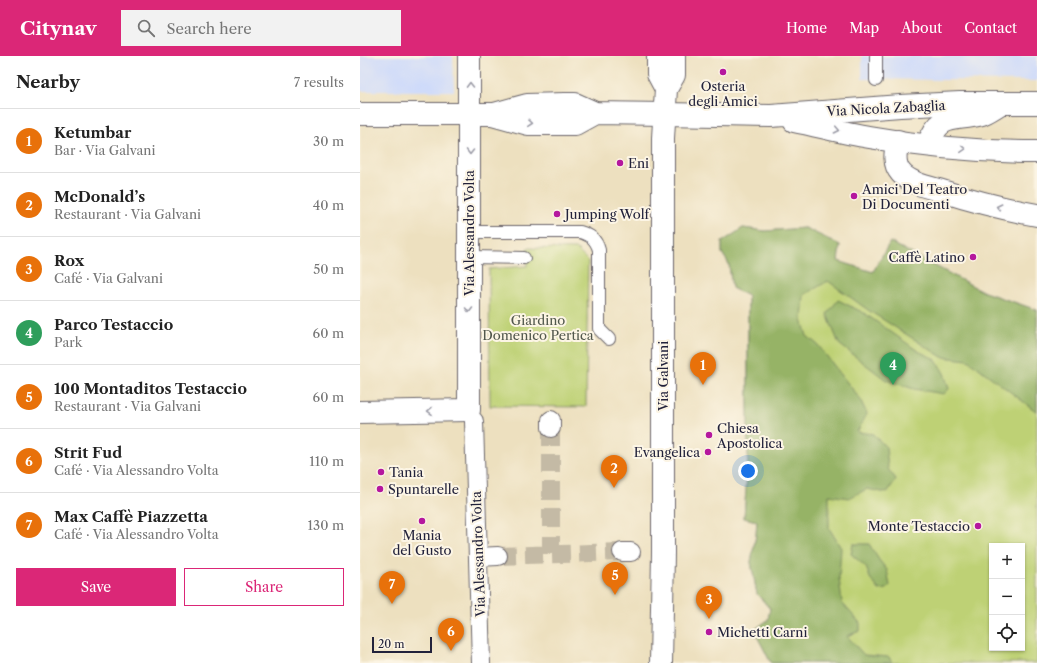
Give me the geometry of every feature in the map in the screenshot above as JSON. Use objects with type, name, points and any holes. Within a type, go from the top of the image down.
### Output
[{"type":"street","name":"Via Alessandro Volta","points":[[469,56],[471,416],[478,557],[481,663]]},
{"type":"street","name":"Via Galvani","points":[[658,56],[658,74],[666,89]]},
{"type":"street","name":"Via Galvani","points":[[661,663],[664,553],[663,138],[666,89],[674,75],[674,56]]},
{"type":"street","name":"Via Nicola Zabaglia","points":[[928,146],[935,129],[941,123],[955,118],[982,114],[1002,103]]},
{"type":"street","name":"Via Nicola Zabaglia","points":[[360,114],[492,114],[528,124],[575,124],[595,113],[771,116],[900,106],[1037,103]]},
{"type":"street","name":"Via Nicola Zabaglia","points":[[771,116],[869,137],[928,146],[1001,152],[1037,152]]},
{"type":"street","points":[[898,141],[895,152],[897,167],[901,174],[909,180],[976,201],[1037,215]]},
{"type":"street","points":[[360,412],[471,416]]},
{"type":"street","points":[[478,557],[498,556]]},
{"type":"lane","points":[[876,56],[876,80]]},
{"type":"lane","points":[[469,232],[580,232],[592,237],[599,250],[599,329],[609,339]]},
{"type":"lane","points":[[469,257],[524,258]]},
{"type":"shaded area","points":[[360,56],[453,56],[454,91],[360,91]]},
{"type":"shaded area","points":[[862,56],[1037,56],[1037,81],[862,79]]},
{"type":"green space","points":[[743,228],[765,231],[805,228],[840,245],[838,261],[873,272],[890,242],[984,292],[1037,310],[1037,663],[771,663],[754,630],[768,620],[770,609],[757,594],[751,562],[757,521],[744,518],[748,460],[748,296],[732,288],[729,264],[722,253],[722,242]]},
{"type":"green space","points":[[743,228],[765,231],[805,228],[840,245],[838,261],[873,272],[890,242],[984,292],[1037,310],[1037,412],[968,360],[942,357],[868,310],[828,281],[804,295],[802,320],[807,336],[818,345],[860,399],[867,414],[857,432],[873,434],[886,447],[888,469],[896,479],[887,493],[867,489],[849,498],[829,495],[829,528],[841,548],[839,578],[842,603],[860,623],[860,631],[847,636],[864,655],[889,657],[892,663],[771,663],[754,630],[768,620],[770,608],[757,594],[751,562],[757,521],[744,518],[748,460],[748,296],[732,288],[729,264],[722,253],[722,242]]},
{"type":"green space","name":"Giardino Domenico Pertica","points":[[527,248],[576,249],[588,261],[586,407],[490,406],[489,269],[527,266]]},
{"type":"green space","points":[[838,300],[864,313],[918,351],[935,359],[944,373],[949,389],[944,394],[914,389],[886,380],[839,344],[827,314]]},
{"type":"green space","points":[[853,544],[869,544],[887,570],[890,586],[887,589],[879,590],[870,578],[866,567],[851,554]]},
{"type":"tunnel","points":[[551,428],[551,554]]},
{"type":"tunnel","points":[[498,556],[622,552]]},
{"type":"place","name":"Osteria degli Amici","points":[[723,72]]},
{"type":"place","name":"Eni","points":[[620,163]]},
{"type":"place","name":"Amici Del Teatro Di Documenti","points":[[854,196]]},
{"type":"place","name":"Jumping Wolf","points":[[557,214]]},
{"type":"place","name":"Caffè Latino","points":[[973,257]]},
{"type":"place","name":"Ketumbar","points":[[703,385]]},
{"type":"place","name":"Parco Testaccio","points":[[893,385]]},
{"type":"place","name":"Chiesa Apostolica","points":[[709,435]]},
{"type":"place","name":"Evangelica","points":[[708,452]]},
{"type":"place","name":"Tania","points":[[381,472]]},
{"type":"place","name":"McDonald’s","points":[[614,488]]},
{"type":"place","name":"Spuntarelle","points":[[380,489]]},
{"type":"place","name":"Mania del Gusto","points":[[422,521]]},
{"type":"place","name":"Monte Testaccio","points":[[978,526]]},
{"type":"place","name":"100 Montaditos Testaccio","points":[[615,595]]},
{"type":"place","name":"Max Caffè Piazzetta","points":[[392,604]]},
{"type":"place","name":"Rox","points":[[709,619]]},
{"type":"place","name":"Michetti Carni","points":[[709,632]]},
{"type":"place","name":"Strit Fud","points":[[451,651]]}]
